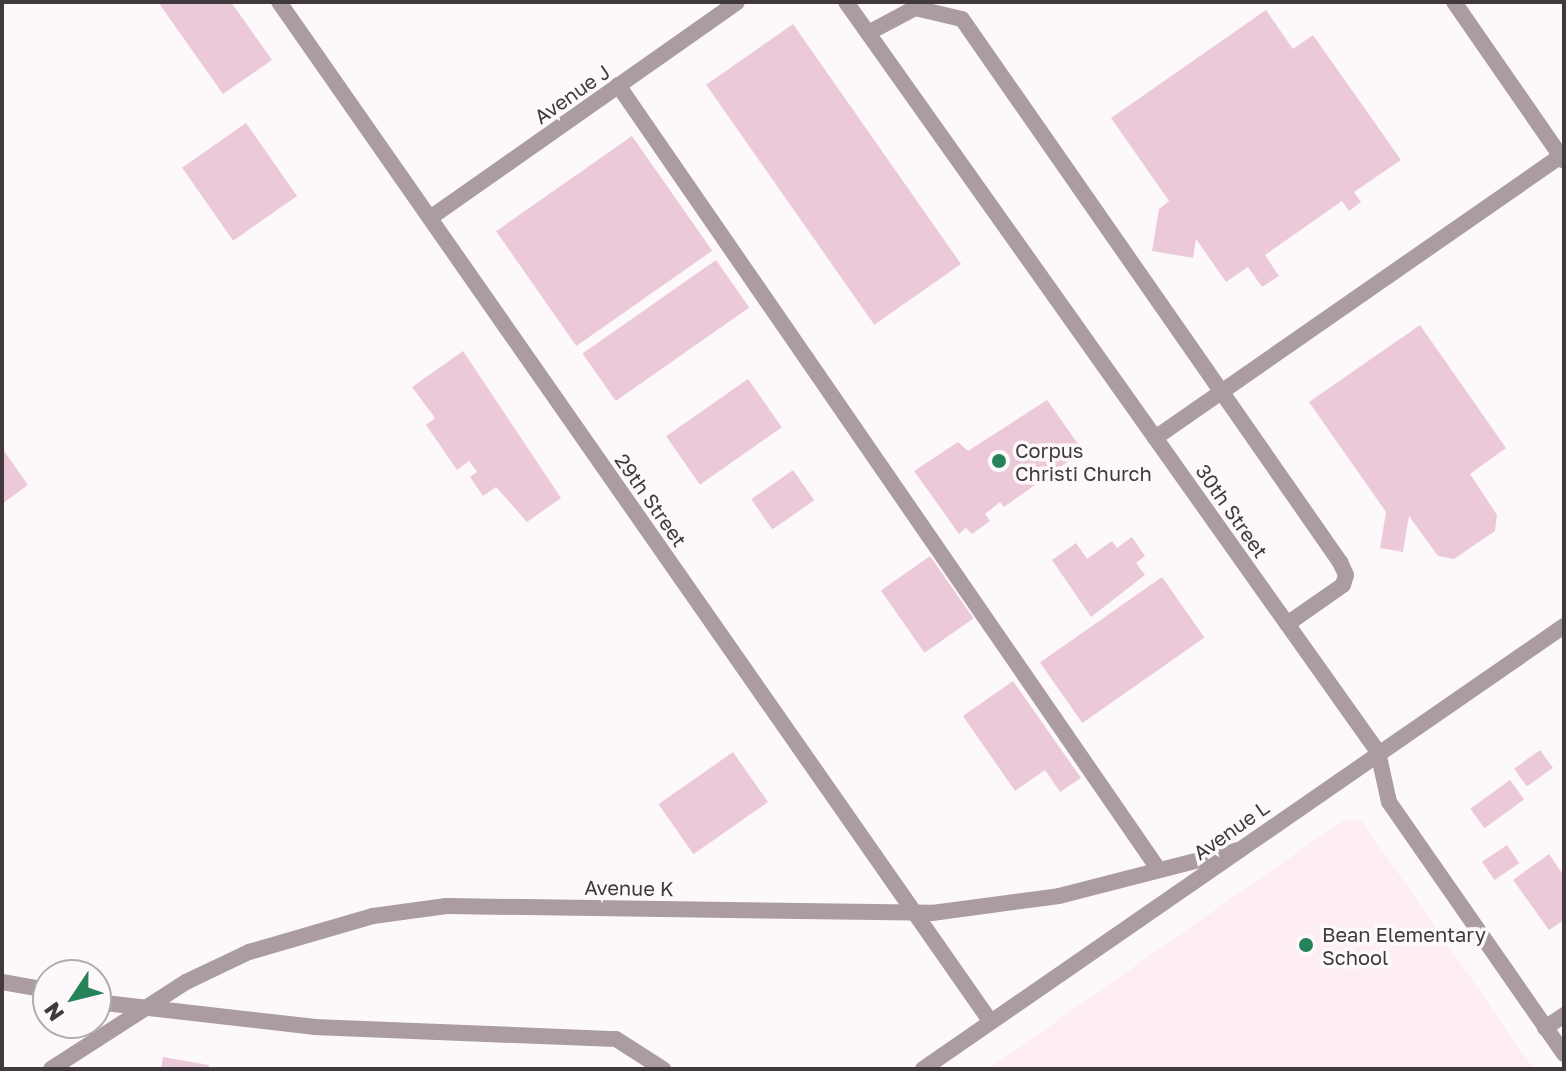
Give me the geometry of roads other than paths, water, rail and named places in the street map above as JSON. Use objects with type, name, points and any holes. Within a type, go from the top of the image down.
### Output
[{"type":"street","name":"29th Street","points":[[279,2],[990,1021]]},
{"type":"street","name":"Avenue J","points":[[430,218],[737,2]]},
{"type":"street","name":"30th Street","points":[[846,2],[1378,752],[1389,802],[1564,1054]]},
{"type":"street","points":[[1155,438],[1562,158],[1454,2]]},
{"type":"street","points":[[868,33],[915,8],[962,19],[1346,575],[1343,585],[1287,624]]},
{"type":"street","points":[[618,85],[1159,870]]},
{"type":"street","name":"Avenue L","points":[[923,1069],[1564,626]]},
{"type":"street","name":"Avenue K","points":[[51,1069],[149,1006],[249,952],[306,933],[446,906],[915,913],[1059,896],[1238,850]]},
{"type":"street","points":[[2,982],[32,987]]},
{"type":"street","points":[[112,1003],[314,1027],[616,1039],[663,1069]]},
{"type":"street","points":[[1545,1028],[1564,1015]]},
{"type":"place","name":"Corpus Christi Church","points":[[999,461]]},
{"type":"place","name":"Bean Elementary School","points":[[1306,945]]}]
